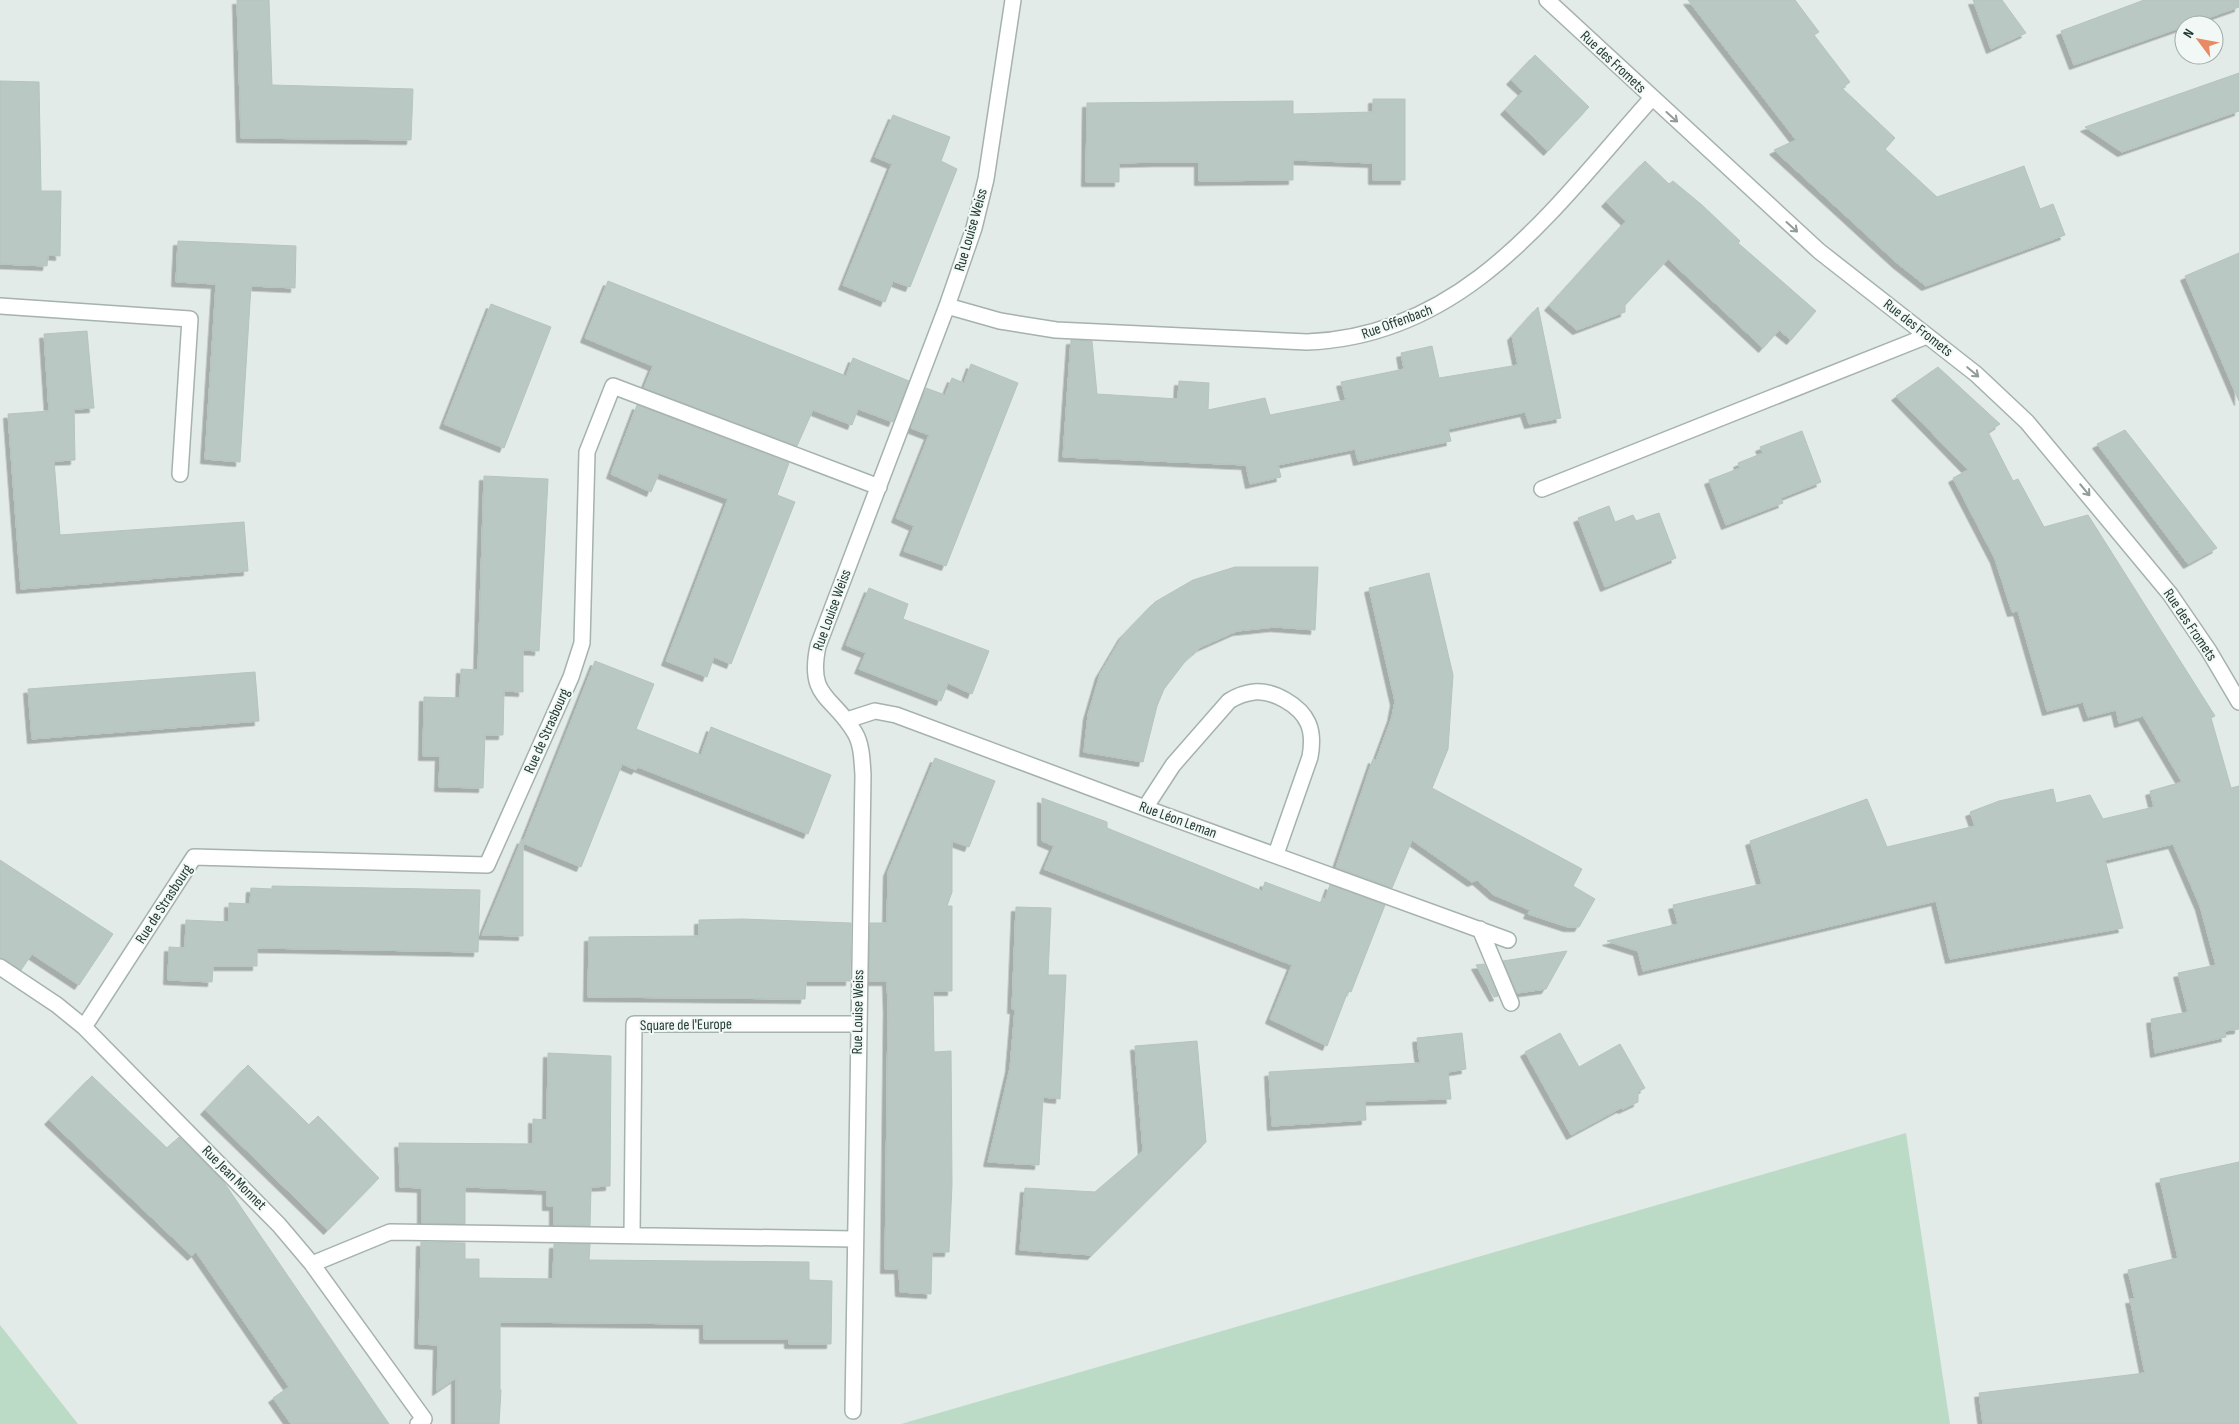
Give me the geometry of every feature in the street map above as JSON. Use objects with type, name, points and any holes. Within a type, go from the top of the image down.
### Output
[{"type":"street","name":"Rue Louise Weiss","points":[[853,1412],[854,1239],[863,775],[856,735],[847,720],[820,691],[815,679],[814,663],[818,646],[966,255],[986,179],[1013,0]]},
{"type":"street","name":"Rue des Fromets","points":[[1547,0],[1819,251],[1999,394],[2050,448],[2170,594],[2210,652],[2239,702]]},
{"type":"street","name":"Rue Offenbach","points":[[948,306],[1008,323],[1056,330],[1307,342],[1335,341],[1360,336],[1414,319],[1464,291],[1490,270],[1560,200],[1652,98]]},
{"type":"street","points":[[0,306],[190,319],[180,474]]},
{"type":"street","points":[[1542,489],[1927,336]]},
{"type":"street","name":"Rue de Strasbourg","points":[[84,1027],[194,857],[487,865],[577,660],[582,643],[587,452],[613,386],[879,487]]},
{"type":"street","points":[[1145,808],[1173,765],[1229,701],[1241,694],[1256,691],[1272,694],[1301,711],[1308,723],[1312,741],[1310,757],[1276,854]]},
{"type":"street","name":"Rue Léon Leman","points":[[847,720],[874,711],[896,715],[1508,940]]},
{"type":"street","points":[[1480,929],[1510,1002]]},
{"type":"street","name":"Rue Jean Monnet","points":[[0,967],[84,1027],[280,1225],[312,1264],[424,1419],[418,1424]]},
{"type":"street","name":"Square de l'Europe","points":[[632,1235],[634,1024],[858,1024]]},
{"type":"street","points":[[312,1264],[390,1232],[854,1239]]},
{"type":"green space","points":[[1906,1133],[1950,1424],[901,1424]]},
{"type":"green space","points":[[0,1325],[78,1424],[0,1424]]},
{"type":"building","points":[[237,0],[269,0],[272,85],[413,89],[411,140],[241,138]]},
{"type":"building","points":[[1688,0],[1795,0],[1819,32],[1814,35],[1850,82],[1842,88],[1895,138],[1885,149],[1937,197],[2024,166],[2040,209],[2053,204],[2065,235],[1926,286],[1897,263],[1774,150],[1796,140]]},
{"type":"building","points":[[1973,0],[2002,0],[2026,33],[1991,49]]},
{"type":"building","points":[[2144,0],[2239,0],[2239,7],[2216,15],[2174,15],[2174,30],[2074,65],[2061,31]]},
{"type":"building","points":[[1535,55],[1589,107],[1548,151],[1505,110],[1523,91],[1511,80]]},
{"type":"building","points":[[2239,73],[2239,111],[2122,152],[2085,127]]},
{"type":"building","points":[[0,81],[39,82],[41,191],[61,191],[60,256],[48,255],[47,266],[0,264]]},
{"type":"building","points":[[1373,99],[1405,99],[1405,180],[1373,180],[1373,163],[1293,160],[1293,180],[1199,181],[1199,162],[1158,162],[1119,163],[1119,182],[1086,182],[1087,103],[1293,101],[1293,114],[1373,112]]},
{"type":"building","points":[[893,115],[950,137],[941,161],[957,169],[910,287],[893,281],[885,302],[843,285],[892,164],[875,157]]},
{"type":"building","points":[[1645,161],[1669,184],[1673,181],[1702,205],[1740,241],[1738,243],[1816,311],[1791,340],[1779,330],[1763,348],[1668,259],[1625,305],[1625,312],[1577,330],[1549,306],[1626,221],[1606,202]]},
{"type":"building","points":[[178,241],[296,246],[295,288],[251,286],[240,462],[205,459],[216,284],[176,282]]},
{"type":"building","points":[[2239,253],[2239,401],[2185,276]]},
{"type":"building","points":[[608,281],[846,376],[853,358],[909,381],[893,422],[858,409],[852,425],[813,410],[797,446],[644,388],[653,366],[585,338]]},
{"type":"building","points":[[491,304],[551,327],[504,448],[444,424]]},
{"type":"building","points":[[1538,307],[1561,418],[1529,424],[1525,412],[1448,429],[1451,441],[1358,461],[1355,449],[1278,465],[1281,477],[1250,484],[1246,465],[1063,457],[1071,340],[1092,341],[1097,394],[1178,399],[1179,381],[1209,383],[1208,410],[1265,398],[1270,415],[1346,400],[1341,382],[1404,369],[1401,353],[1432,346],[1439,378],[1518,365],[1512,336]]},
{"type":"building","points":[[87,331],[94,408],[74,409],[75,460],[54,461],[60,535],[244,522],[248,571],[21,589],[8,414],[49,411],[44,334]]},
{"type":"building","points":[[971,364],[1018,383],[946,566],[904,551],[914,526],[896,518],[929,435],[911,428],[926,388],[945,395],[952,378],[964,383]]},
{"type":"building","points":[[1938,367],[2000,424],[1988,432],[2013,481],[2018,479],[2044,527],[2088,515],[2215,716],[2211,718],[2231,788],[2239,786],[2239,1029],[2225,1031],[2226,1037],[2155,1053],[2151,1019],[2188,1012],[2178,973],[2216,965],[2200,906],[2173,844],[2105,860],[2123,928],[1950,959],[1936,901],[1643,971],[1638,951],[1607,941],[1678,924],[1673,905],[1762,884],[1750,841],[1867,799],[1887,847],[1975,826],[1970,812],[1999,801],[2053,789],[2056,803],[2090,795],[2103,819],[2154,807],[2150,791],[2182,782],[2143,716],[2119,723],[2116,710],[2088,717],[2083,702],[2047,711],[2018,611],[2012,612],[1995,559],[1953,478],[1968,470],[1896,396]]},
{"type":"building","points":[[637,405],[789,463],[777,495],[795,502],[731,664],[714,657],[707,677],[666,661],[728,499],[659,473],[651,492],[611,474]]},
{"type":"building","points":[[2125,430],[2217,548],[2188,564],[2097,444]]},
{"type":"building","points":[[1802,431],[1821,482],[1781,498],[1783,503],[1726,525],[1709,480],[1740,468],[1738,463],[1763,453],[1760,447]]},
{"type":"building","points":[[484,476],[548,479],[539,651],[523,650],[523,692],[504,691],[503,735],[485,735],[483,788],[439,787],[440,756],[423,756],[424,697],[460,698],[461,669],[478,670]]},
{"type":"building","points":[[1609,506],[1615,522],[1633,515],[1636,521],[1659,513],[1676,558],[1605,587],[1578,518]]},
{"type":"building","points":[[1235,567],[1318,567],[1315,630],[1275,627],[1237,631],[1201,647],[1187,659],[1164,689],[1157,706],[1143,762],[1084,752],[1088,715],[1100,674],[1123,635],[1155,602],[1193,580]]},
{"type":"building","points":[[1429,573],[1453,675],[1448,749],[1432,788],[1582,869],[1573,886],[1595,899],[1579,927],[1568,927],[1528,914],[1530,910],[1494,895],[1477,880],[1472,882],[1412,840],[1392,888],[1336,867],[1373,759],[1376,760],[1392,717],[1395,701],[1369,588]]},
{"type":"building","points":[[869,588],[908,604],[903,619],[989,651],[972,694],[948,683],[941,701],[859,669],[866,653],[846,645]]},
{"type":"building","points":[[595,661],[654,684],[636,729],[701,755],[711,727],[831,775],[808,834],[638,767],[636,770],[622,764],[581,867],[523,843],[523,936],[482,935],[522,839],[523,842]]},
{"type":"building","points":[[255,672],[259,721],[32,739],[28,689]]},
{"type":"building","points":[[935,758],[995,781],[969,847],[952,841],[952,892],[947,906],[952,906],[952,991],[933,991],[934,1052],[951,1051],[952,1184],[949,1252],[932,1252],[931,1294],[900,1292],[899,1269],[885,1269],[887,981],[869,981],[870,923],[887,923],[888,872]]},
{"type":"building","points":[[1042,798],[1107,822],[1107,828],[1262,891],[1265,882],[1321,903],[1323,898],[1325,899],[1330,885],[1385,905],[1351,992],[1348,991],[1327,1046],[1270,1019],[1292,965],[1044,869],[1054,846],[1042,841]]},
{"type":"building","points":[[0,860],[113,934],[79,985],[32,954],[21,970],[0,958]]},
{"type":"building","points":[[272,886],[480,890],[478,952],[257,948],[257,966],[213,966],[212,982],[168,980],[169,947],[185,948],[186,920],[229,922],[229,903],[250,904],[251,888],[272,889]]},
{"type":"building","points":[[1016,907],[1051,908],[1048,975],[1066,975],[1060,1099],[1043,1097],[1039,1165],[988,1162],[1010,1068],[1015,1009],[1012,1009]]},
{"type":"building","points":[[742,919],[851,923],[850,981],[806,981],[805,999],[588,997],[589,937],[699,936],[699,920]]},
{"type":"building","points":[[1567,951],[1546,989],[1517,993],[1503,961]]},
{"type":"building","points":[[1484,964],[1498,996],[1494,997],[1476,965]]},
{"type":"building","points":[[1462,1033],[1466,1069],[1448,1072],[1451,1099],[1365,1101],[1366,1120],[1272,1126],[1269,1072],[1420,1063],[1417,1038]]},
{"type":"building","points":[[1560,1033],[1579,1067],[1620,1044],[1645,1088],[1638,1092],[1638,1102],[1623,1109],[1621,1108],[1571,1135],[1525,1052]]},
{"type":"building","points":[[1197,1041],[1206,1142],[1092,1255],[1020,1250],[1025,1188],[1095,1192],[1143,1151],[1135,1046]]},
{"type":"building","points":[[548,1053],[611,1056],[610,1186],[591,1187],[590,1226],[554,1225],[554,1206],[547,1206],[547,1190],[465,1187],[465,1224],[422,1223],[422,1188],[400,1187],[399,1143],[533,1144],[533,1119],[547,1120]]},
{"type":"building","points":[[248,1065],[309,1125],[318,1116],[379,1178],[328,1230],[205,1110]]},
{"type":"building","points":[[92,1076],[167,1148],[179,1137],[223,1181],[389,1424],[291,1424],[273,1398],[289,1387],[196,1252],[192,1256],[49,1120]]},
{"type":"building","points":[[2239,1162],[2239,1424],[1983,1424],[1979,1393],[2145,1373],[2130,1299],[2135,1299],[2128,1270],[2178,1258],[2160,1179]]},
{"type":"building","points":[[421,1242],[465,1243],[465,1259],[479,1259],[479,1278],[553,1279],[554,1244],[590,1244],[589,1260],[809,1262],[809,1280],[832,1281],[831,1344],[789,1344],[789,1339],[704,1339],[704,1324],[500,1322],[501,1390],[499,1424],[456,1424],[456,1378],[437,1391],[438,1345],[419,1344]]}]
